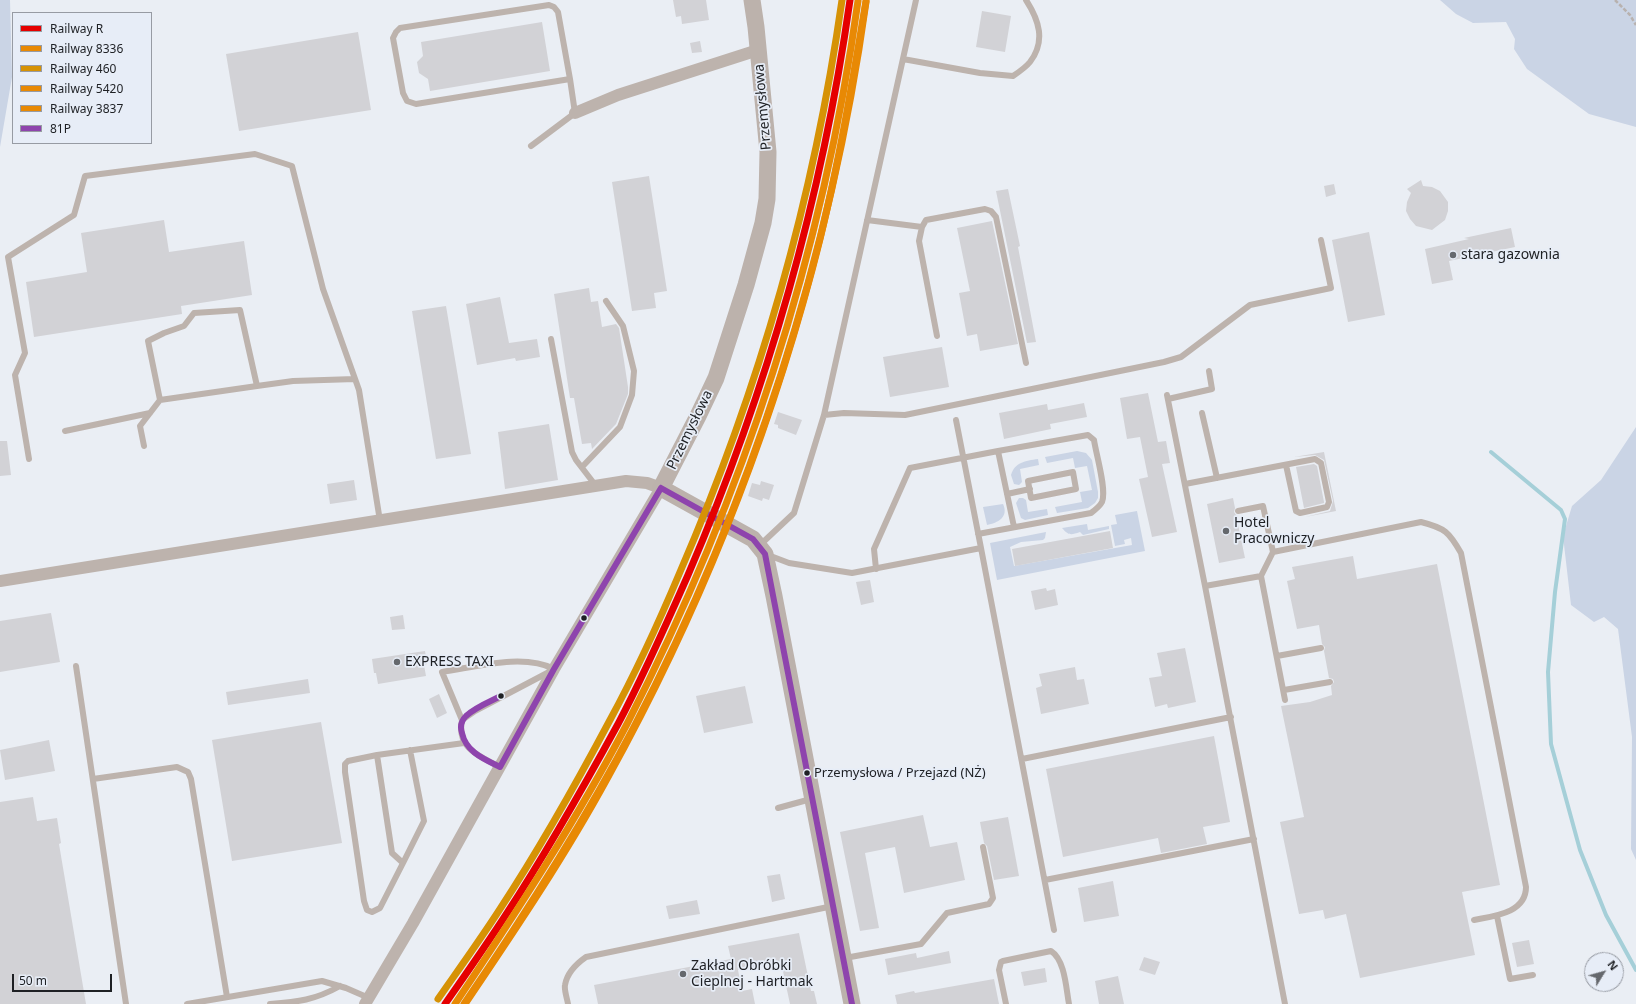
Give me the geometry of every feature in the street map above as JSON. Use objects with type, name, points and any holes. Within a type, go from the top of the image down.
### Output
[{"type":"street","name":"Przemysłowa","points":[[367,1001],[554,669],[660,488],[716,378],[746,285],[763,223],[767,199],[768,152],[752,0]]},
{"type":"street","points":[[575,113],[618,95],[758,50]]},
{"type":"street","points":[[0,581],[635,480],[660,488],[753,539],[762,550],[774,596],[852,1004]]},
{"type":"lane","points":[[916,0],[824,414],[794,513],[762,550],[789,563],[852,573],[981,548]]},
{"type":"lane","points":[[903,59],[980,74],[1013,76],[1030,63],[1037,50],[1040,28],[1035,14],[1026,0]]},
{"type":"lane","points":[[531,146],[575,113],[570,79],[558,12],[554,7],[549,5],[400,28],[396,32],[393,38],[403,93],[407,101],[416,104],[570,79]]},
{"type":"lane","points":[[29,459],[15,375],[25,353],[8,257],[74,215],[85,176],[255,154],[292,166],[323,289],[359,390],[380,521]]},
{"type":"lane","points":[[936,336],[919,241],[922,227],[926,220],[986,209],[994,213],[996,216],[1026,363]]},
{"type":"lane","points":[[867,220],[922,227]]},
{"type":"lane","points":[[824,414],[844,413],[905,415],[1129,370],[1181,357],[1250,305],[1331,288],[1321,240]]},
{"type":"lane","points":[[582,467],[620,428],[632,395],[634,371],[623,326],[606,301]]},
{"type":"lane","points":[[160,400],[148,341],[164,333],[184,326],[194,313],[240,310],[257,386]]},
{"type":"lane","points":[[551,339],[572,452],[596,486]]},
{"type":"lane","points":[[1209,371],[1212,389],[1167,397],[1231,718],[1285,1004]]},
{"type":"lane","points":[[144,446],[140,426],[160,400],[293,381],[356,379]]},
{"type":"lane","points":[[65,431],[150,413]]},
{"type":"lane","points":[[1202,413],[1217,478]]},
{"type":"lane","points":[[956,420],[1054,930]]},
{"type":"lane","points":[[876,569],[874,549],[910,468],[1088,435],[1094,440],[1104,492],[1101,504],[1091,513],[978,534]]},
{"type":"lane","points":[[998,451],[1014,527]]},
{"type":"lane","points":[[1185,484],[1315,459],[1321,463],[1330,502],[1327,507],[1300,513],[1296,511],[1286,465]]},
{"type":"lane","points":[[1073,472],[1076,489],[1031,498],[1030,489],[1028,481],[1073,472]]},
{"type":"lane","points":[[1007,494],[1030,489]]},
{"type":"lane","points":[[1238,511],[1263,506],[1272,552],[1261,576],[1285,700]]},
{"type":"lane","points":[[1272,552],[1421,522],[1435,526],[1450,535],[1461,553],[1526,887],[1526,893],[1517,907],[1497,916],[1474,920]]},
{"type":"lane","points":[[1205,586],[1261,576]]},
{"type":"lane","points":[[1277,656],[1321,648]]},
{"type":"lane","points":[[500,767],[469,750],[464,743],[460,728],[462,720],[442,672],[519,661],[545,664],[554,669]]},
{"type":"lane","points":[[76,666],[126,1004]]},
{"type":"lane","points":[[462,720],[475,710],[554,669]]},
{"type":"lane","points":[[1284,690],[1330,682]]},
{"type":"lane","points":[[1022,760],[1231,718]]},
{"type":"lane","points":[[410,750],[424,821],[380,908],[372,912],[368,910],[364,901],[345,772],[346,764],[348,761],[377,755],[410,750],[464,743]]},
{"type":"lane","points":[[377,755],[392,853],[403,863]]},
{"type":"lane","points":[[93,779],[177,767],[188,772],[191,779],[227,997]]},
{"type":"lane","points":[[778,808],[813,799]]},
{"type":"lane","points":[[1045,880],[1254,839]]},
{"type":"lane","points":[[843,958],[921,944],[947,913],[988,904],[993,898],[983,847]]},
{"type":"lane","points":[[568,1004],[564,986],[570,972],[577,963],[586,957],[833,906]]},
{"type":"lane","points":[[1497,916],[1510,979],[1533,975]]},
{"type":"lane","points":[[1006,1004],[999,970],[1001,962],[1051,951],[1056,954],[1060,961],[1069,1004]]},
{"type":"lane","points":[[187,1004],[322,981],[340,986],[367,1001]]},
{"type":"lane","points":[[270,1004],[310,1000],[325,995],[340,986]]},
{"type":"path","points":[[1615,0],[1630,15],[1636,25]]},
{"type":"shaded area","points":[[0,0],[10,0],[12,77],[0,147]]},
{"type":"shaded area","points":[[1440,0],[1636,0],[1636,127],[1589,114],[1527,69],[1514,49],[1515,39],[1506,22],[1473,23],[1456,14]]},
{"type":"shaded area","points":[[1636,427],[1636,860],[1631,849],[1632,737],[1618,629],[1604,617],[1594,622],[1571,605],[1563,536],[1572,506],[1601,480]]},
{"type":"shaded area","points":[[1077,451],[1086,453],[1092,460],[1098,498],[1095,503],[1088,508],[1057,513],[1055,507],[1082,502],[1080,492],[1092,490],[1087,466],[1075,468],[1073,458],[1047,463],[1045,457]]},
{"type":"shaded area","points":[[1038,459],[1039,465],[1020,469],[1022,482],[1019,485],[1014,484],[1011,475],[1015,467],[1021,463]]},
{"type":"shaded area","points":[[1019,498],[1026,500],[1028,512],[1047,509],[1048,515],[1025,520],[1021,518],[1016,503]]},
{"type":"shaded area","points":[[1003,504],[1005,512],[1001,519],[995,523],[987,525],[983,507]]},
{"type":"shaded area","points":[[1137,511],[1145,551],[997,580],[990,543],[1046,532],[1043,540],[1021,542],[1010,547],[1014,566],[1132,545],[1131,538],[1124,540],[1125,544],[1115,546],[1111,525],[1117,524],[1115,515]]},
{"type":"shaded area","points":[[1087,524],[1088,530],[1109,526],[1109,529],[1083,535],[1080,532],[1068,534],[1062,528]]},
{"type":"building","points":[[673,0],[706,0],[709,20],[682,24],[681,16],[676,17]]},
{"type":"building","points":[[982,11],[1011,16],[1005,52],[976,47]]},
{"type":"building","points":[[542,22],[550,71],[430,91],[428,79],[419,73],[417,62],[423,56],[421,42]]},
{"type":"building","points":[[358,32],[371,110],[239,131],[226,54]]},
{"type":"building","points":[[700,41],[702,52],[692,53],[690,43]]},
{"type":"building","points":[[649,176],[667,291],[654,293],[656,308],[632,311],[612,182]]},
{"type":"building","name":"stara gazownia","points":[[1421,180],[1423,186],[1432,187],[1440,191],[1448,202],[1448,211],[1445,220],[1432,230],[1416,226],[1406,211],[1407,202],[1411,193],[1407,189]]},
{"type":"building","points":[[1334,184],[1336,194],[1326,197],[1324,186]]},
{"type":"building","points":[[1008,189],[1020,246],[1018,247],[1036,342],[1027,343],[996,191]]},
{"type":"building","points":[[164,220],[169,252],[244,241],[252,295],[181,306],[182,314],[34,337],[26,282],[87,272],[81,233]]},
{"type":"building","points":[[992,221],[1018,344],[980,351],[977,334],[967,336],[959,293],[970,291],[957,228]]},
{"type":"building","name":"stara gazownia","points":[[1511,228],[1515,247],[1449,261],[1453,280],[1432,284],[1425,249],[1469,239],[1464,238]]},
{"type":"building","points":[[1369,232],[1385,315],[1348,322],[1332,240]]},
{"type":"building","points":[[589,288],[591,302],[598,301],[602,327],[616,324],[619,328],[628,387],[628,394],[616,424],[592,449],[591,443],[582,444],[574,398],[570,398],[554,294]]},
{"type":"building","points":[[500,297],[509,343],[537,339],[540,357],[516,361],[515,358],[477,365],[466,304]]},
{"type":"building","points":[[446,306],[471,454],[436,459],[412,311]]},
{"type":"building","points":[[942,347],[949,387],[890,397],[883,357]]},
{"type":"building","points":[[1148,393],[1158,442],[1166,441],[1170,463],[1162,464],[1177,532],[1152,537],[1139,479],[1148,477],[1140,437],[1127,439],[1120,398]]},
{"type":"building","points":[[1084,403],[1087,417],[1050,424],[1051,429],[1004,439],[999,413],[1047,404],[1048,410]]},
{"type":"building","points":[[778,412],[802,420],[796,435],[778,428],[778,425],[774,424]]},
{"type":"building","points":[[549,424],[558,480],[505,489],[498,432]]},
{"type":"building","points":[[0,441],[7,441],[11,475],[0,476]]},
{"type":"building","points":[[1324,452],[1336,511],[1305,517],[1330,511],[1333,501],[1324,460],[1315,455],[1294,457]]},
{"type":"building","points":[[1314,464],[1317,466],[1324,503],[1304,508],[1296,467]]},
{"type":"building","points":[[354,480],[357,500],[330,504],[327,484]]},
{"type":"building","points":[[761,481],[774,485],[769,500],[763,498],[762,501],[748,496],[752,483],[760,485]]},
{"type":"building","name":"Hotel Pracowniczy","points":[[1233,498],[1235,508],[1234,512],[1236,515],[1245,558],[1219,563],[1207,504]]},
{"type":"building","points":[[1110,531],[1113,548],[1015,566],[1012,549]]},
{"type":"building","points":[[1353,556],[1357,579],[1437,564],[1500,885],[1462,892],[1475,955],[1360,978],[1346,914],[1325,919],[1323,910],[1299,914],[1280,822],[1304,817],[1281,706],[1310,702],[1332,695],[1331,686],[1334,682],[1333,679],[1329,678],[1324,651],[1325,647],[1322,644],[1319,625],[1297,629],[1287,581],[1295,579],[1292,567]]},
{"type":"building","points":[[870,580],[874,602],[861,605],[856,582]]},
{"type":"building","points":[[1046,588],[1047,591],[1055,589],[1058,605],[1035,610],[1031,591]]},
{"type":"building","points":[[51,613],[60,662],[0,672],[0,621]]},
{"type":"building","points":[[403,615],[405,629],[392,630],[390,617]]},
{"type":"building","points":[[1185,648],[1196,702],[1168,708],[1167,704],[1155,707],[1149,678],[1162,676],[1157,653]]},
{"type":"building","points":[[425,651],[427,664],[424,665],[426,676],[378,684],[376,673],[374,673],[372,659]]},
{"type":"building","points":[[1075,667],[1077,680],[1084,679],[1089,704],[1041,714],[1036,688],[1042,686],[1039,674]]},
{"type":"building","points":[[308,679],[310,693],[228,705],[226,692]]},
{"type":"building","points":[[745,686],[753,723],[704,733],[696,696]]},
{"type":"building","points":[[439,694],[447,713],[437,718],[429,699]]},
{"type":"building","points":[[321,722],[342,843],[232,861],[212,740]]},
{"type":"building","points":[[1214,736],[1230,822],[1203,827],[1207,844],[1161,853],[1158,838],[1063,857],[1046,769]]},
{"type":"building","points":[[49,740],[55,771],[5,780],[0,750]]},
{"type":"building","points":[[33,797],[37,821],[57,818],[61,843],[59,844],[86,1004],[0,1004],[0,802]]},
{"type":"building","points":[[923,815],[930,847],[957,842],[965,880],[904,893],[895,847],[865,853],[879,928],[860,931],[840,832]]},
{"type":"building","points":[[1008,817],[1019,876],[994,880],[980,822]]},
{"type":"building","points":[[780,874],[785,899],[772,902],[767,876]]},
{"type":"building","points":[[1113,881],[1119,916],[1084,922],[1078,888]]},
{"type":"building","points":[[697,900],[700,914],[669,919],[666,906]]},
{"type":"building","points":[[799,933],[811,991],[814,991],[817,1004],[790,1004],[781,962],[738,970],[742,991],[752,989],[755,1004],[598,1004],[594,985],[731,959],[728,946]]},
{"type":"building","points":[[1529,940],[1534,964],[1517,967],[1512,943]]},
{"type":"building","points":[[949,951],[951,963],[888,975],[885,959],[916,953],[917,958]]},
{"type":"building","points":[[1144,957],[1160,962],[1155,975],[1139,970]]},
{"type":"building","points":[[1045,968],[1047,982],[1024,986],[1021,972]]},
{"type":"building","points":[[1118,976],[1124,1004],[1099,1004],[1095,981]]},
{"type":"building","points":[[994,979],[999,1004],[897,1004],[895,995],[914,991],[915,993]]},
{"type":"waterway","points":[[1491,452],[1561,510],[1565,519],[1555,592],[1548,672],[1551,744],[1580,850],[1606,915],[1636,970]]},
{"type":"rail line","name":"460","points":[[438,999],[515,886],[557,816],[620,702],[672,591],[708,503],[735,434],[759,363],[780,292],[816,147],[842,0]]},
{"type":"rail line","name":"R","points":[[445,1004],[522,890],[578,796],[618,724],[663,631],[716,506],[743,435],[767,364],[788,293],[824,148],[850,0]]},
{"type":"rail line","name":"8336","points":[[455,1004],[545,866],[587,796],[627,724],[669,638],[707,551],[742,462],[773,372],[800,281],[823,188],[843,95],[858,1]]},
{"type":"rail line","name":"3837","points":[[465,1004],[557,864],[608,777],[640,717],[670,655],[699,593],[725,530],[773,401],[821,237],[849,102],[866,1]]},
{"type":"rail line","name":"5420","points":[[464,1004],[553,869],[594,800],[633,729],[675,643],[714,556],[749,466],[781,376],[808,284],[831,191],[851,97],[866,2]]},
{"type":"transit line","name":"81P","points":[[661,488],[753,539],[765,554],[852,1004]]},
{"type":"transit line","name":"81P","points":[[501,696],[470,713],[463,720],[461,726],[461,731],[467,745],[476,754],[500,767],[554,669],[661,488]]},
{"type":"place","name":"stara gazownia","points":[[1453,255]]},
{"type":"place","name":"Hotel Pracowniczy","points":[[1226,531]]},
{"type":"place","name":"EXPRESS TAXI","points":[[397,662]]},
{"type":"place","name":"Przemysłowa / Przejazd (NŻ)","points":[[807,773]]},
{"type":"place","name":"Zakład Obróbki Cieplnej - Hartmak","points":[[683,974]]}]
